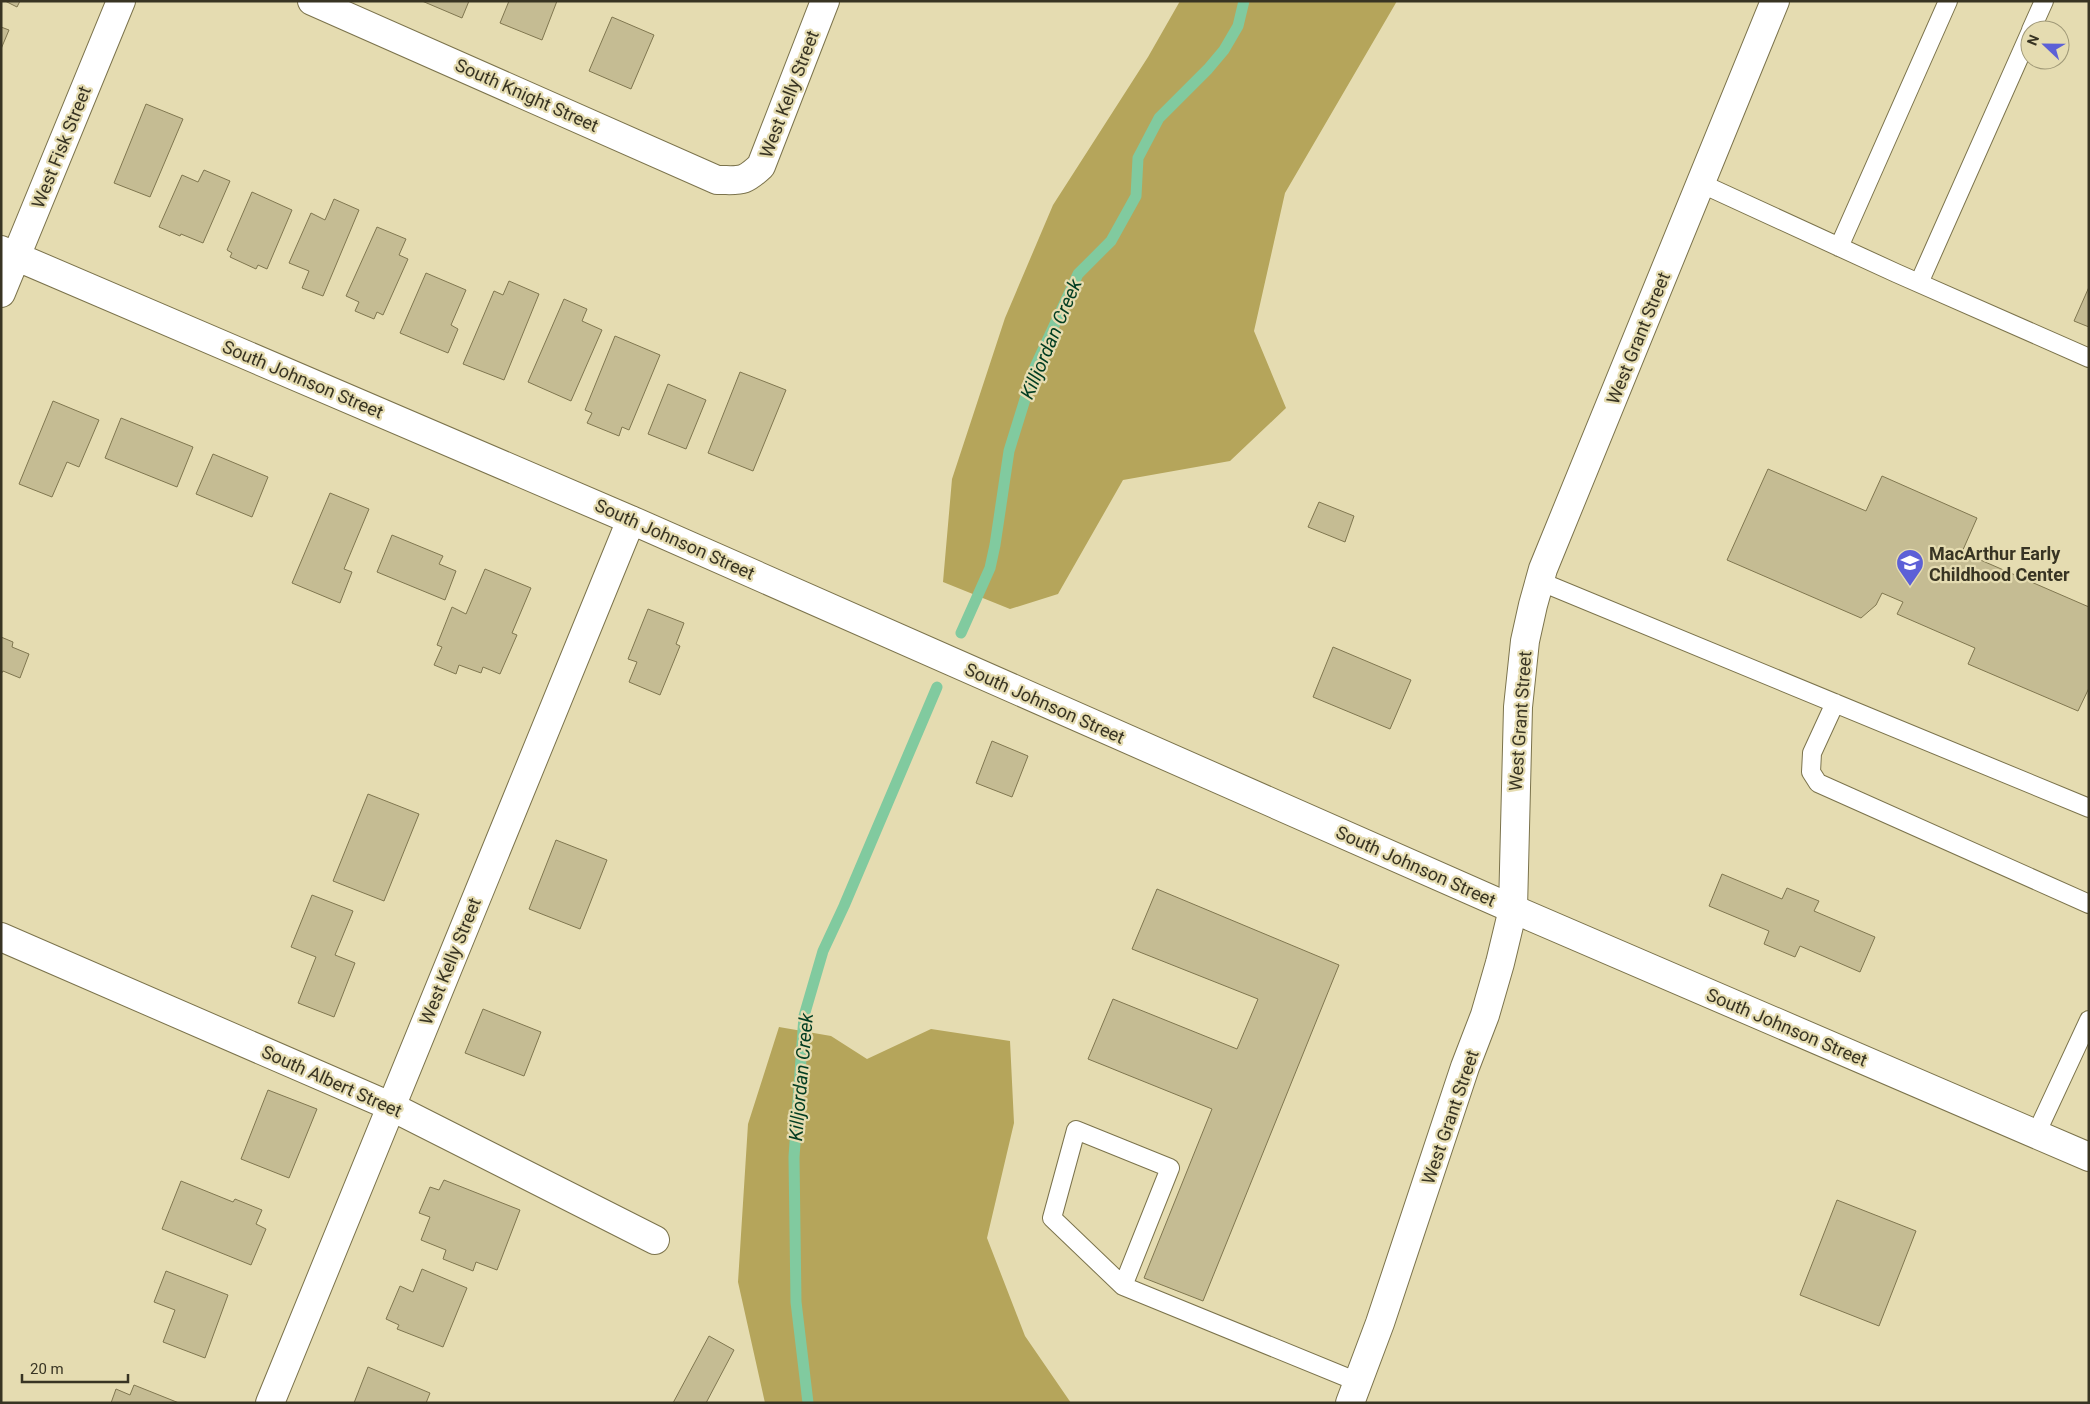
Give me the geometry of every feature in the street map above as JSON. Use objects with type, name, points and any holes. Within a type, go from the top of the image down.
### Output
[{"type":"street","name":"West Fisk Street","points":[[1,293],[9,253],[121,1]]},
{"type":"street","name":"South Knight Street","points":[[312,1],[717,180],[743,180]]},
{"type":"street","name":"West Kelly Street","points":[[743,180],[748,179],[761,166],[825,1]]},
{"type":"street","name":"West Grant Street","points":[[1354,1392],[1380,1323],[1462,1076],[1485,1015],[1500,963],[1512,909],[1518,707],[1525,641],[1538,586],[1775,1]]},
{"type":"street","name":"South Johnson Street","points":[[9,253],[631,520],[1512,909],[2089,1157]]},
{"type":"street","name":"West Kelly Street","points":[[270,1403],[631,520]]},
{"type":"street","name":"South Albert Street","points":[[1,937],[390,1106],[655,1240]]},
{"type":"lane","points":[[1839,247],[1948,1]]},
{"type":"lane","points":[[2036,20],[2044,1]]},
{"type":"lane","points":[[1919,283],[2020,56]]},
{"type":"lane","points":[[1700,183],[2089,358]]},
{"type":"lane","points":[[1538,586],[1551,586],[2089,808]]},
{"type":"lane","points":[[1835,703],[1812,754],[1811,772],[1818,783],[2089,904]]},
{"type":"lane","points":[[2036,1134],[2089,1020]]},
{"type":"lane","points":[[1123,1286],[1170,1168],[1076,1130],[1052,1218],[1123,1286],[1354,1392]]},
{"type":"shaded area","points":[[1180,1],[1397,1],[1285,193],[1254,331],[1286,408],[1230,461],[1123,480],[1058,594],[1010,609],[943,582],[952,479],[1005,318],[1053,205],[1148,57]]},
{"type":"shaded area","points":[[779,1027],[831,1036],[867,1059],[931,1029],[1010,1041],[1014,1123],[987,1238],[1025,1336],[1071,1403],[765,1403],[738,1282],[748,1124]]},
{"type":"building","points":[[5,1],[20,1],[17,7]]},
{"type":"building","points":[[422,1],[469,1],[462,18]]},
{"type":"building","points":[[509,1],[557,1],[542,40],[500,23]]},
{"type":"building","points":[[612,17],[654,35],[631,89],[589,71]]},
{"type":"building","points":[[1,27],[9,30],[1,49]]},
{"type":"building","points":[[146,104],[183,119],[150,197],[114,183]]},
{"type":"building","points":[[204,170],[230,181],[203,243],[159,227],[182,175],[198,182]]},
{"type":"building","points":[[252,192],[292,210],[267,269],[258,265],[256,269],[230,257],[232,253],[227,250]]},
{"type":"building","points":[[334,199],[359,210],[323,296],[302,288],[309,271],[289,263],[311,213],[325,220]]},
{"type":"building","points":[[377,227],[406,239],[399,255],[408,259],[383,315],[377,312],[374,319],[355,311],[359,302],[346,296]]},
{"type":"building","points":[[426,273],[466,290],[451,325],[458,329],[448,353],[400,333]]},
{"type":"building","points":[[509,281],[539,294],[504,380],[463,364],[494,291],[503,295]]},
{"type":"building","points":[[2089,287],[2089,327],[2074,321]]},
{"type":"building","points":[[564,299],[587,309],[582,321],[602,330],[571,401],[528,382]]},
{"type":"building","points":[[615,336],[660,355],[629,430],[622,427],[619,436],[587,423],[592,413],[585,410]]},
{"type":"building","points":[[740,372],[786,390],[753,471],[708,453]]},
{"type":"building","points":[[668,384],[706,400],[686,449],[648,434]]},
{"type":"building","points":[[53,401],[99,420],[79,467],[67,462],[52,497],[19,484]]},
{"type":"building","points":[[121,418],[193,447],[177,487],[105,458]]},
{"type":"building","points":[[213,454],[268,477],[252,517],[196,494]]},
{"type":"building","points":[[1768,469],[1866,511],[1882,476],[1977,518],[1962,552],[2089,607],[2089,688],[2078,711],[1968,664],[1975,648],[1897,614],[1903,602],[1882,593],[1876,605],[1861,618],[1727,560]]},
{"type":"building","points":[[330,493],[369,509],[344,569],[352,572],[340,603],[292,583]]},
{"type":"building","points":[[1319,502],[1354,516],[1345,542],[1308,527]]},
{"type":"building","points":[[392,535],[443,556],[439,564],[456,571],[445,600],[377,572]]},
{"type":"building","points":[[485,569],[531,588],[512,633],[517,635],[500,674],[483,667],[481,673],[459,665],[456,674],[434,665],[442,647],[437,645],[452,607],[466,614]]},
{"type":"building","points":[[648,609],[684,623],[676,644],[680,646],[660,695],[629,682],[637,662],[628,659]]},
{"type":"building","points":[[1,637],[13,642],[12,647],[29,654],[20,678],[3,671],[1,674]]},
{"type":"building","points":[[1333,647],[1411,680],[1390,729],[1313,697]]},
{"type":"building","points":[[992,741],[1028,756],[1012,797],[976,783]]},
{"type":"building","points":[[368,794],[419,814],[384,901],[333,881]]},
{"type":"building","points":[[556,840],[607,860],[580,929],[529,909]]},
{"type":"building","points":[[1722,874],[1782,899],[1787,888],[1819,901],[1814,911],[1875,937],[1860,972],[1800,946],[1795,957],[1764,944],[1769,931],[1709,906]]},
{"type":"building","points":[[1157,889],[1339,965],[1203,1301],[1144,1278],[1212,1109],[1088,1059],[1113,999],[1237,1049],[1258,999],[1132,949]]},
{"type":"building","points":[[312,895],[353,911],[335,955],[355,963],[334,1017],[298,1003],[316,957],[291,947]]},
{"type":"building","points":[[483,1009],[541,1032],[524,1076],[465,1053]]},
{"type":"building","points":[[268,1090],[317,1109],[289,1178],[241,1159]]},
{"type":"building","points":[[444,1180],[520,1210],[497,1270],[476,1262],[473,1271],[443,1259],[446,1250],[421,1240],[430,1217],[419,1213],[430,1187],[439,1190]]},
{"type":"building","points":[[181,1181],[233,1202],[235,1199],[262,1210],[256,1224],[266,1229],[251,1265],[162,1229]]},
{"type":"building","points":[[1837,1200],[1916,1231],[1879,1326],[1800,1295]]},
{"type":"building","points":[[422,1269],[467,1288],[443,1347],[397,1329],[399,1325],[386,1319],[400,1286],[413,1292]]},
{"type":"building","points":[[166,1271],[228,1295],[205,1358],[163,1342],[175,1310],[154,1302]]},
{"type":"building","points":[[709,1336],[734,1350],[706,1403],[673,1403]]},
{"type":"building","points":[[368,1367],[430,1393],[426,1403],[354,1403]]},
{"type":"building","points":[[134,1385],[179,1403],[111,1403],[116,1389],[130,1395]]},
{"type":"waterway","name":"Killjordan Creek","points":[[961,633],[990,568],[1009,451],[1035,367],[1078,274],[1111,241],[1136,196],[1138,158],[1159,118],[1208,69],[1224,50],[1238,26],[1244,1]]},
{"type":"waterway","name":"Killjordan Creek","points":[[808,1403],[796,1302],[794,1157],[804,1016],[823,951],[937,687]]},
{"type":"place","name":"MacArthur Early Childhood Center","points":[[1910,587]]}]
